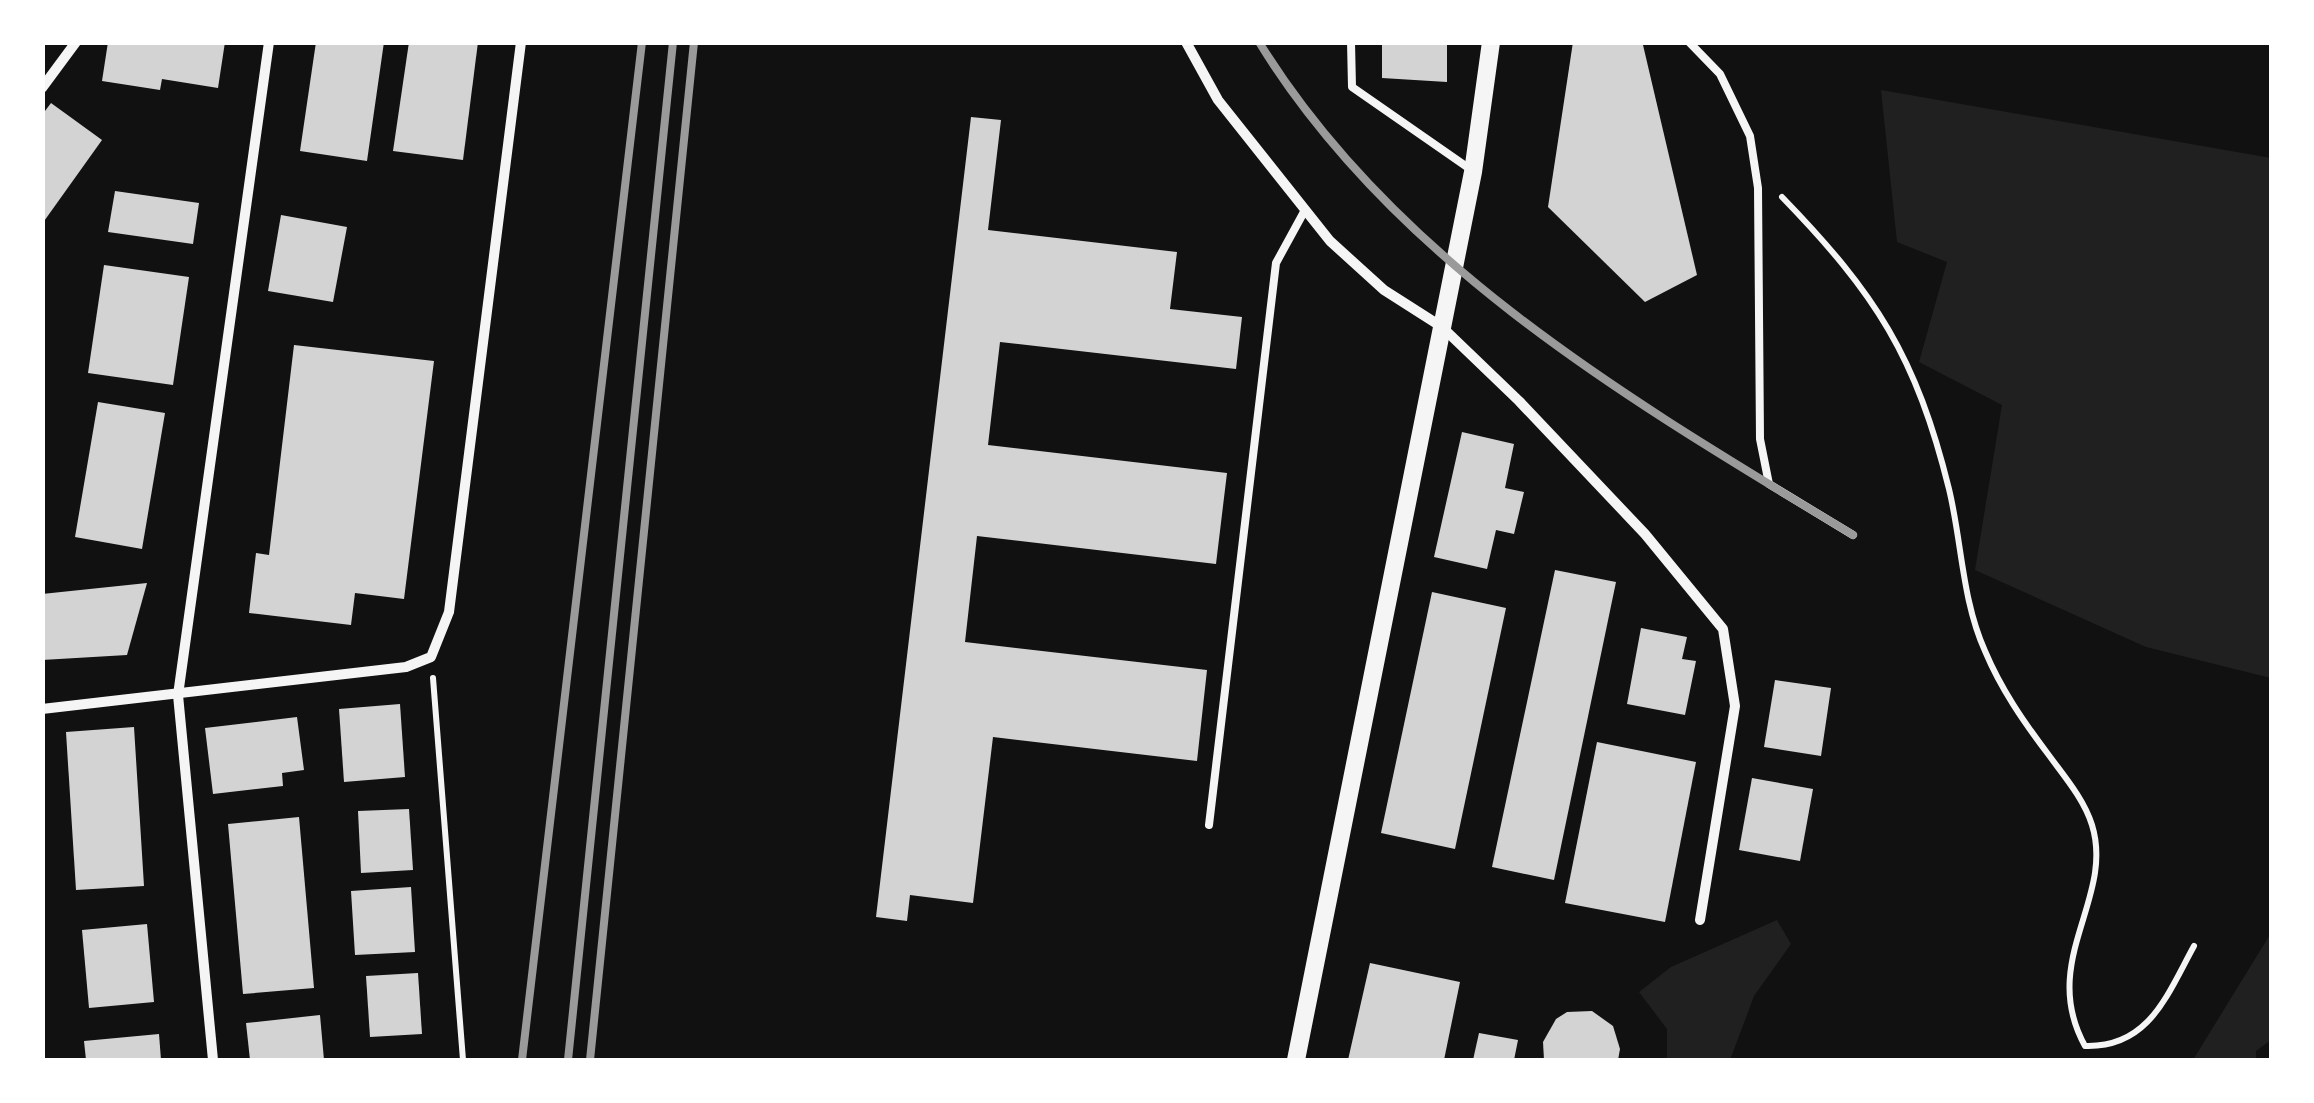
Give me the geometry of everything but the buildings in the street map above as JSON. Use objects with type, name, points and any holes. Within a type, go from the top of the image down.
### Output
[{"type":"street","points":[[42,88],[76,42]]},
{"type":"street","points":[[213,1060],[178,694],[269,42]]},
{"type":"street","points":[[42,709],[406,667],[432,656],[449,612],[521,42]]},
{"type":"street","points":[[1186,42],[1218,100],[1304,210],[1355,266],[1442,327],[1519,401],[1644,534],[1723,628],[1736,706],[1700,920]]},
{"type":"street","points":[[1296,1060],[1473,172],[1490,42]]},
{"type":"lane","points":[[1352,42],[1352,87],[1473,172]]},
{"type":"lane","points":[[1689,42],[1720,74],[1750,136],[1758,188],[1760,439],[1768,484],[1853,535]]},
{"type":"lane","points":[[1208,825],[1276,263],[1304,210]]},
{"type":"path","points":[[1758,188],[1778,193],[1842,259],[1888,321],[1922,396],[1944,472],[1974,627],[2000,688],[2076,791],[2093,826],[2096,860],[2067,980],[2070,1020],[2085,1046],[2113,1047],[2156,1016],[2194,946]]},
{"type":"path","points":[[432,656],[463,1060]]},
{"type":"shaded area","points":[[1881,90],[2271,158],[2271,678],[2146,647],[1975,570],[2002,405],[1919,362],[1947,262],[1897,242]]},
{"type":"shaded area","points":[[1777,920],[1791,944],[1754,996],[1730,1060],[1667,1060],[1667,1029],[1639,992],[1671,967]]},
{"type":"shaded area","points":[[2271,933],[2271,1040],[2256,1051],[2256,1060],[2193,1060]]},
{"type":"railway","points":[[522,1060],[642,42]]},
{"type":"railway","points":[[568,1060],[673,42]]},
{"type":"railway","points":[[590,1060],[694,42]]},
{"type":"railway","points":[[1259,42],[1315,122],[1379,195],[1450,261],[1605,380],[1853,535]]}]
